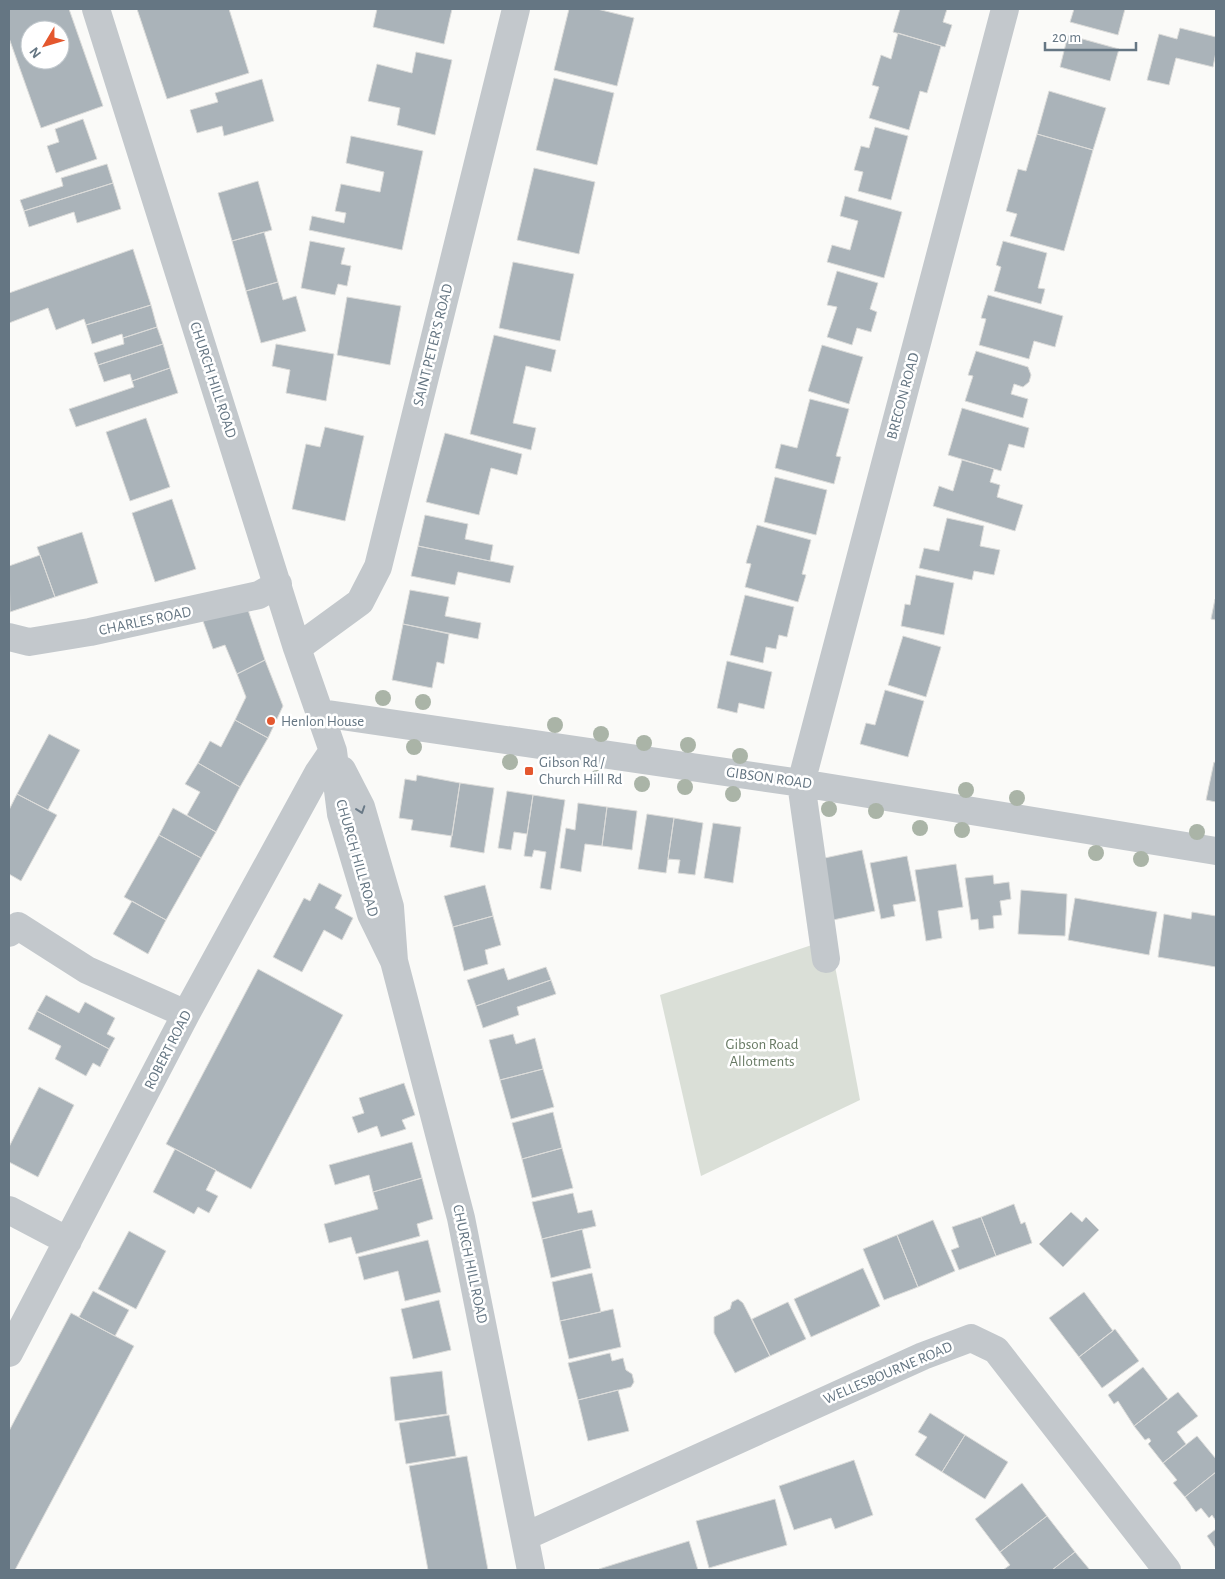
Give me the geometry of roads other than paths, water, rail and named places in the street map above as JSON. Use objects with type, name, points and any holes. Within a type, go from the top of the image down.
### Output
[{"type":"street","name":"CHURCH HILL ROAD","points":[[96,9],[297,648],[322,713],[333,751],[361,807],[390,906],[394,961],[461,1218],[526,1536],[531,1570]]},
{"type":"street","name":"SAINT PETER'S ROAD","points":[[297,648],[360,602],[378,567],[516,9]]},
{"type":"street","name":"BRECON ROAD","points":[[801,782],[1005,9]]},
{"type":"street","name":"CHARLES ROAD","points":[[9,637],[28,642],[90,632],[259,595],[278,584]]},
{"type":"street","name":"GIBSON ROAD","points":[[322,713],[801,782],[1216,851]]},
{"type":"street","name":"ROBERT ROAD","points":[[9,1353],[186,1014],[318,773],[333,751]]},
{"type":"street","points":[[801,782],[826,959]]},
{"type":"street","points":[[9,933],[18,926],[87,970],[186,1014]]},
{"type":"street","points":[[9,1210],[68,1242]]},
{"type":"street","name":"WELLESBOURNE ROAD","points":[[526,1536],[923,1356],[972,1338],[996,1350],[1167,1570]]},
{"type":"place","name":"Henlon House","points":[[271,721]]},
{"type":"place","name":"Gibson Rd / Church Hill Rd","points":[[529,771]]},
{"type":"park label","name":"Gibson Road Allotments","points":[[762,1052]]}]
